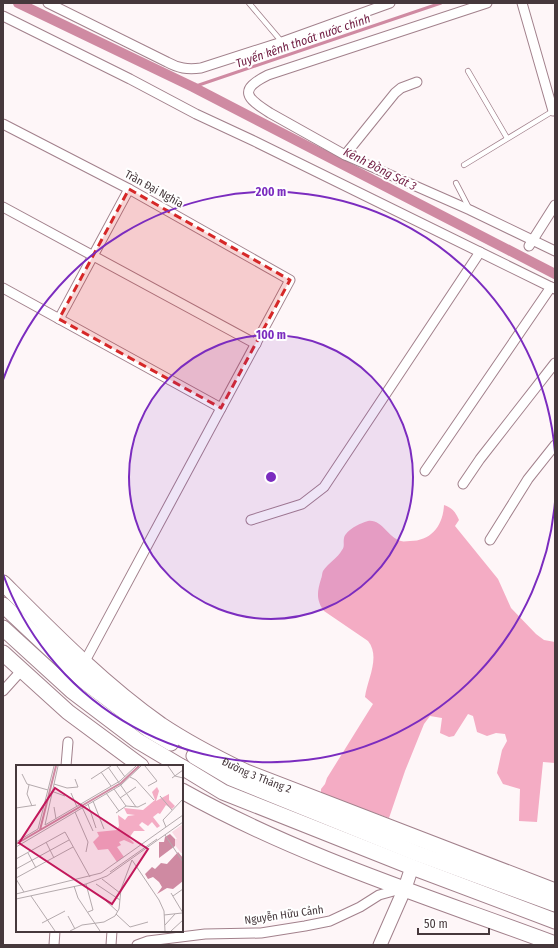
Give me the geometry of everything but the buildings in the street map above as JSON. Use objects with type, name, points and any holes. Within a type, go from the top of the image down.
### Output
[{"type":"main road","name":"Đường 3 Tháng 2","points":[[3,583],[84,663],[162,725],[210,754],[246,772],[555,904]]},
{"type":"main road","name":"Đường 3 Tháng 2","points":[[3,605],[84,681],[156,734],[231,778],[419,846],[555,891]]},
{"type":"main road","points":[[3,628],[72,691],[138,741],[178,765]]},
{"type":"main road","points":[[3,653],[21,671],[68,712],[134,764]]},
{"type":"main road","points":[[183,768],[223,792],[412,868],[555,921]]},
{"type":"main road","points":[[183,793],[230,817],[350,870],[405,888],[555,944]]},
{"type":"main road","points":[[412,868],[419,846]]},
{"type":"street","points":[[48,3],[179,68],[190,70],[282,42],[390,3]]},
{"type":"street","points":[[487,3],[268,75],[249,87],[248,91],[250,98],[258,106],[345,155],[470,210],[531,243],[555,251]]},
{"type":"street","points":[[522,3],[553,111]]},
{"type":"street","points":[[3,16],[130,79],[196,114],[553,288],[425,471]]},
{"type":"street","points":[[345,155],[395,93],[401,88],[417,82]]},
{"type":"street","name":"Trần Đại Nghĩa","points":[[3,124],[129,189],[290,280],[256,344]]},
{"type":"street","points":[[59,319],[129,189]]},
{"type":"street","points":[[531,243],[555,205]]},
{"type":"street","points":[[3,207],[256,344],[84,663]]},
{"type":"street","points":[[251,520],[302,504],[324,487],[480,252]]},
{"type":"street","points":[[3,288],[221,408]]},
{"type":"street","points":[[463,484],[480,459],[555,363]]},
{"type":"street","points":[[490,540],[528,479],[555,445]]},
{"type":"street","points":[[3,691],[21,671]]},
{"type":"street","points":[[66,765],[68,742]]},
{"type":"street","points":[[380,945],[405,888],[412,868]]},
{"type":"street","name":"Nguyễn Hữu Cảnh","points":[[137,945],[148,941],[205,934],[261,933],[305,926],[330,920],[360,907],[379,896],[405,888]]},
{"type":"street","points":[[54,945],[55,932]]},
{"type":"street","points":[[112,932],[112,945]]},
{"type":"lane","points":[[249,3],[282,42]]},
{"type":"lane","points":[[468,71],[507,138]]},
{"type":"lane","points":[[464,165],[553,111]]},
{"type":"lane","points":[[456,183],[470,210]]},
{"type":"highlighted area","points":[[129,189],[290,280],[221,408],[59,319]]},
{"type":"shaded area","points":[[444,505],[453,510],[456,514],[459,520],[455,526],[498,579],[511,608],[536,634],[544,640],[555,642],[555,763],[543,762],[537,822],[519,821],[520,789],[503,784],[497,773],[502,750],[507,741],[505,734],[496,733],[487,736],[477,732],[473,716],[468,714],[454,736],[449,737],[440,733],[442,718],[430,716],[424,724],[405,771],[389,818],[321,794],[321,789],[327,778],[373,704],[365,697],[372,669],[372,647],[368,641],[324,611],[321,607],[318,599],[318,592],[323,571],[340,553],[347,532],[357,525],[368,521],[373,521],[396,539],[403,541],[417,540],[430,535],[438,526],[443,513]]},
{"type":"waterway","name":"Kênh Đồng Sát 3","points":[[18,3],[193,87],[555,274]]},
{"type":"waterway","name":"Tuyến kênh thoát nước chính","points":[[193,87],[441,3]]}]
